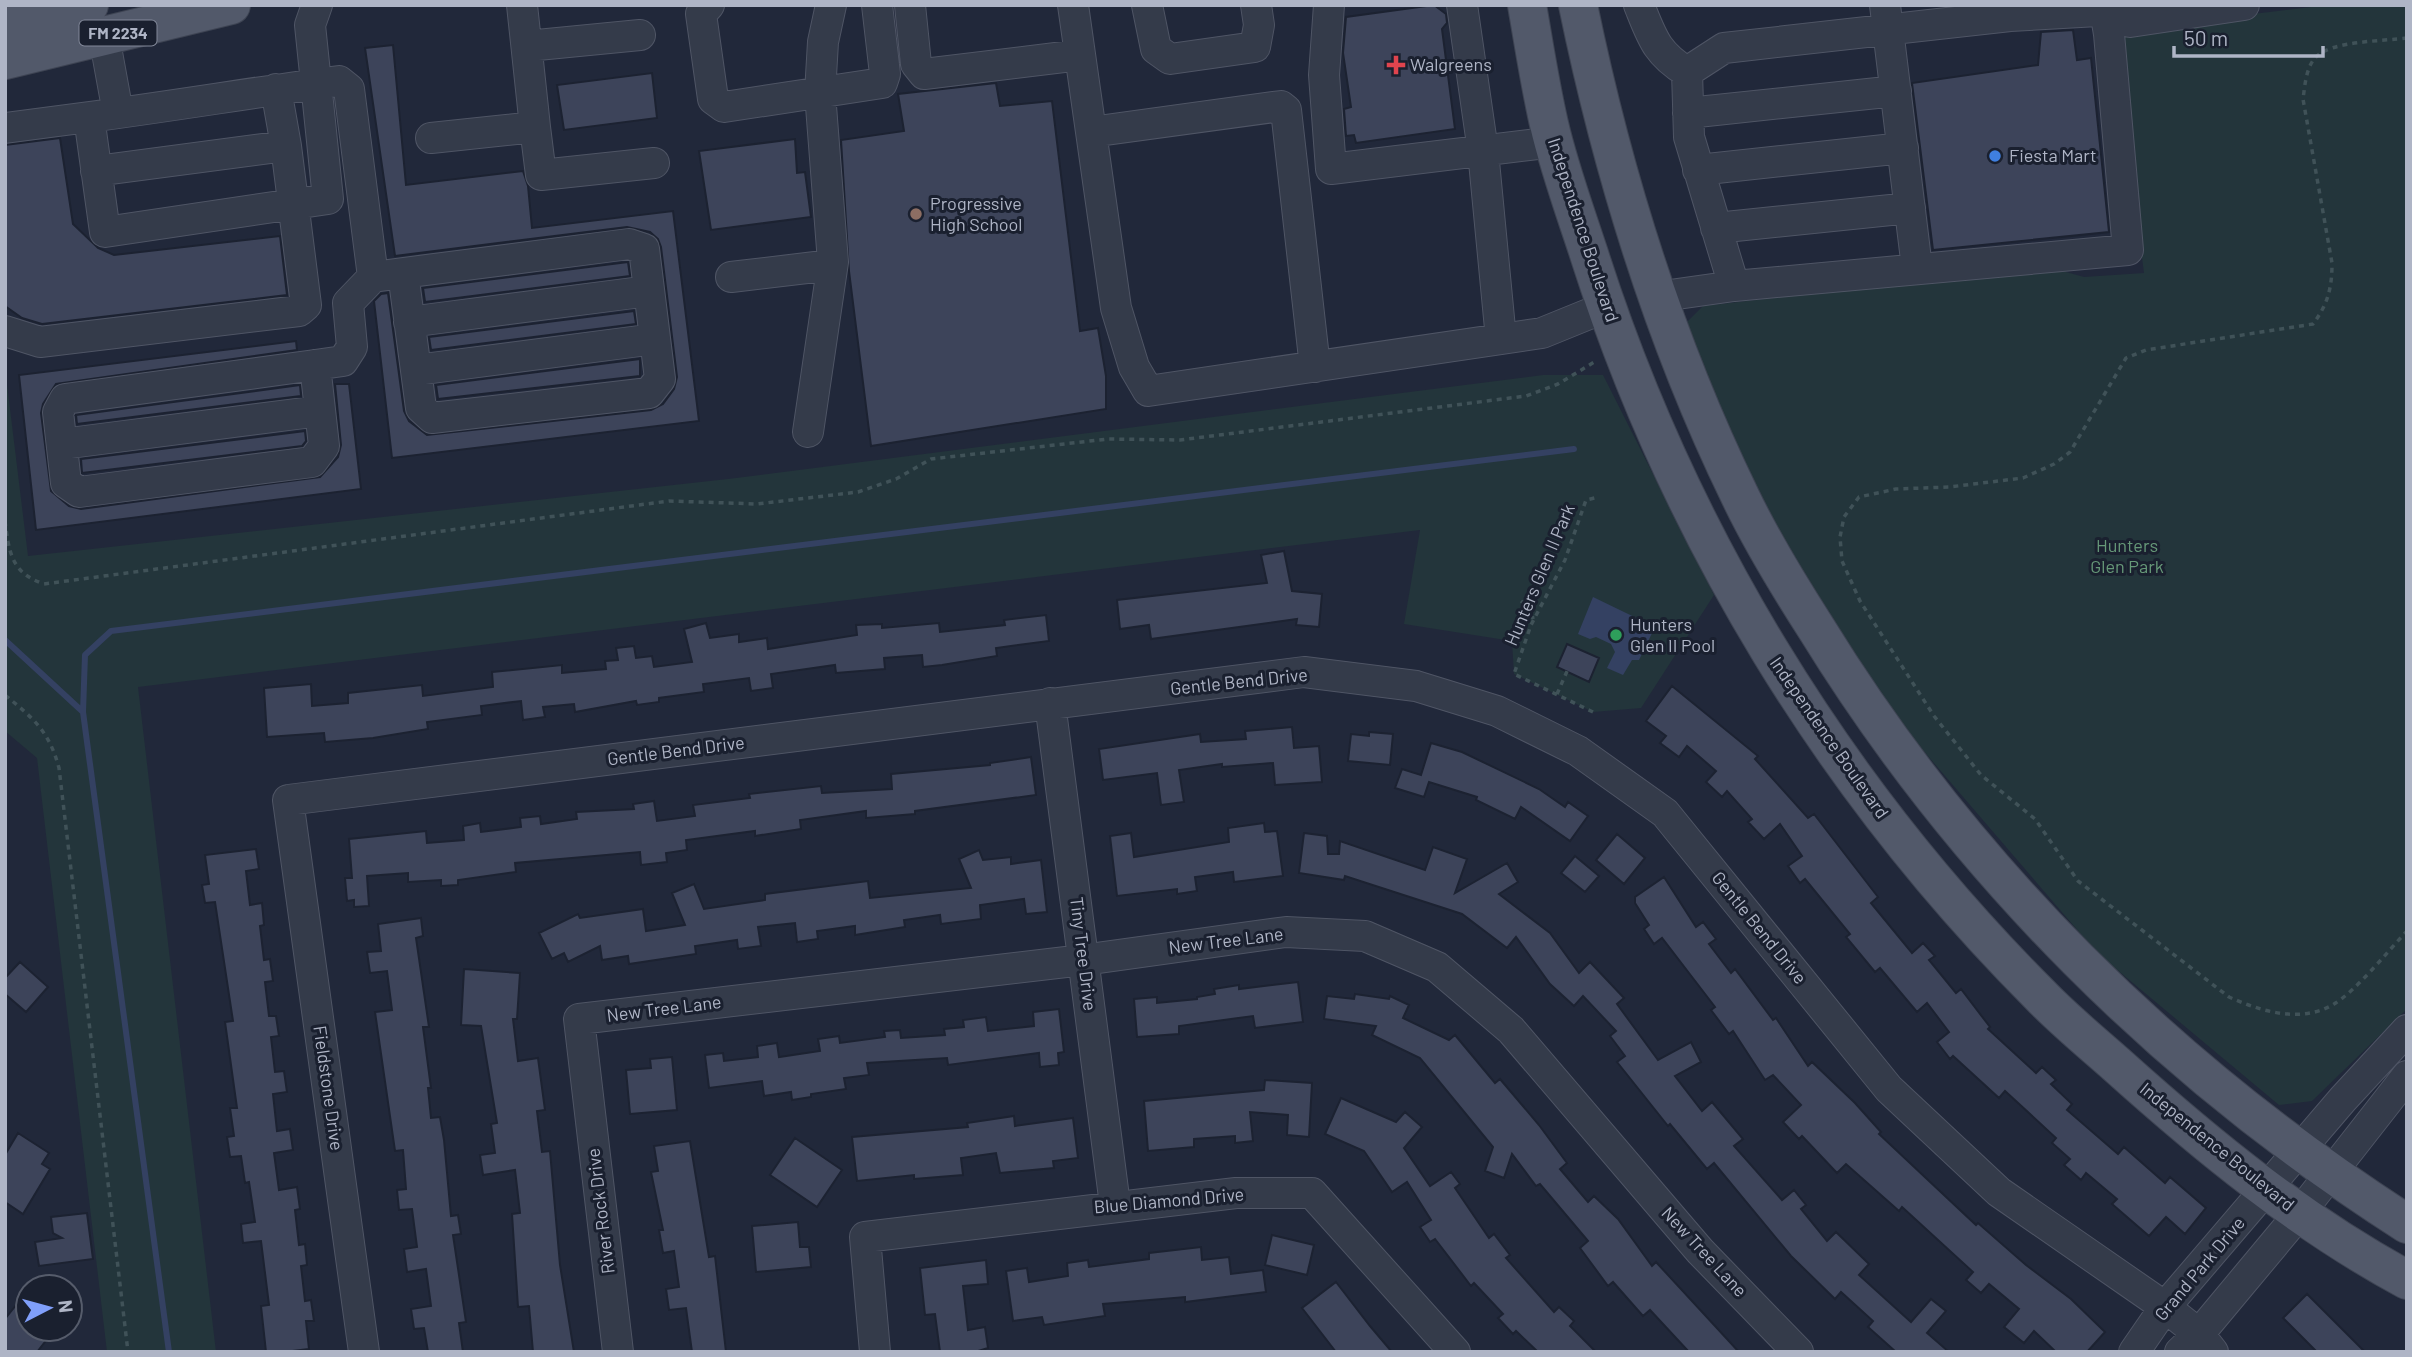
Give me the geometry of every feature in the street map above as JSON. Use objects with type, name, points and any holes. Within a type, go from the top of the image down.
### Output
[{"type":"main road","name":"FM 2234","points":[[5,25],[97,21],[231,5]]},
{"type":"main road","name":"Independence Boulevard","points":[[1527,5],[1554,142],[1606,307],[1659,439],[1699,524],[1741,601],[1785,678],[1826,740],[1913,856],[2040,996],[2173,1116],[2267,1192],[2407,1280]]},
{"type":"main road","points":[[1578,5],[1605,125],[1656,297],[1691,388],[1741,499],[1795,595],[1858,696],[1954,825],[2054,939],[2143,1023],[2300,1153],[2407,1224]]},
{"type":"main road","name":"FM 2234","points":[[5,60],[97,21]]},
{"type":"main road","points":[[1606,307],[1656,297]]},
{"type":"main road","points":[[1913,856],[1954,825]]},
{"type":"street","points":[[97,21],[103,115],[96,171],[105,232],[328,199],[310,26],[317,5]]},
{"type":"street","points":[[522,5],[541,175],[654,163]]},
{"type":"street","points":[[709,5],[701,14],[713,99],[724,107],[882,83],[884,75],[877,5]]},
{"type":"street","points":[[808,432],[832,265],[820,93],[823,42],[831,5]]},
{"type":"street","points":[[910,5],[916,64],[924,74],[1080,55]]},
{"type":"street","points":[[1073,5],[1116,308],[1134,367],[1148,391],[1542,333],[1606,307]]},
{"type":"street","points":[[1148,12],[1156,49],[1170,59],[1203,57],[1255,47],[1259,25],[1256,5]]},
{"type":"street","points":[[1329,5],[1324,75],[1331,170],[1554,142]]},
{"type":"street","points":[[1462,5],[1483,151],[1501,340]]},
{"type":"street","points":[[1639,5],[1656,47],[1687,72],[1689,137],[1734,286]]},
{"type":"street","points":[[1687,72],[1724,48],[1887,18],[2035,15],[2113,10],[2130,22],[2244,5]]},
{"type":"street","points":[[1656,297],[1734,286],[2128,250],[2113,10]]},
{"type":"street","points":[[1887,18],[1917,268]]},
{"type":"street","points":[[527,46],[640,35]]},
{"type":"street","points":[[5,128],[339,81],[349,89],[373,276]]},
{"type":"street","points":[[5,331],[40,342],[299,310],[306,304],[294,202],[276,89]]},
{"type":"street","points":[[1688,113],[1896,91]]},
{"type":"street","points":[[1091,132],[1281,106],[1286,110],[1315,367]]},
{"type":"street","points":[[430,138],[535,127]]},
{"type":"street","points":[[96,171],[286,146]]},
{"type":"street","points":[[1698,170],[1903,148]]},
{"type":"street","points":[[1716,228],[1910,208]]},
{"type":"street","points":[[315,365],[324,446],[312,462],[79,492],[66,483],[58,412],[65,399],[343,361],[352,347],[348,303],[373,276],[629,244],[644,249],[660,379],[649,393],[432,418],[421,408],[403,273]]},
{"type":"street","points":[[731,277],[832,265]]},
{"type":"street","points":[[409,322],[649,291]]},
{"type":"street","points":[[416,370],[655,339]]},
{"type":"street","points":[[62,444],[320,411]]},
{"type":"street","name":"Gentle Bend Drive","points":[[292,824],[288,800],[1051,703],[1304,672],[1416,686],[1496,711],[1578,751],[1665,813],[1889,1089],[1999,1192],[2165,1307],[2198,1346]]},
{"type":"street","name":"Tiny Tree Drive","points":[[1051,703],[1115,1205]]},
{"type":"street","name":"Fieldstone Drive","points":[[292,824],[364,1352]]},
{"type":"street","name":"New Tree Lane","points":[[585,1070],[579,1019],[1083,960],[1286,932],[1365,936],[1437,967],[1511,1030],[1700,1251],[1798,1352]]},
{"type":"street","name":"Grand Park Drive","points":[[2134,1352],[2165,1307],[2267,1192],[2343,1100],[2407,1030]]},
{"type":"street","name":"River Rock Drive","points":[[585,1070],[618,1352]]},
{"type":"street","points":[[2198,1346],[2407,1076]]},
{"type":"street","name":"Blue Diamond Drive","points":[[875,1352],[864,1237],[1115,1205],[1236,1193],[1312,1193],[1455,1352]]},
{"type":"path","points":[[2407,38],[2331,47],[2315,57],[2307,73],[2304,99],[2332,263],[2332,287],[2325,308],[2313,324],[2146,350],[2126,358],[2070,452],[2054,464],[2023,478],[1949,487],[1896,489],[1859,497],[1844,517],[1840,537],[1842,561],[1860,601],[1934,716],[1981,775],[2035,819],[2078,881],[2229,996],[2255,1009],[2282,1014],[2333,1004],[2407,931]]},
{"type":"path","points":[[5,520],[11,556],[26,578],[44,584],[669,501],[757,504],[858,492],[896,479],[931,459],[989,451],[1108,439],[1181,440],[1526,396],[1580,373],[1605,355]]},
{"type":"path","name":"Hunters Glen II Park","points":[[1557,694],[1514,674],[1533,621],[1565,560],[1586,500],[1599,497]]},
{"type":"path","points":[[1521,601],[1531,609],[1533,621]]},
{"type":"path","points":[[1568,669],[1557,694],[1593,712]]},
{"type":"path","points":[[5,695],[34,719],[52,743],[59,768],[128,1352]]},
{"type":"green space","name":"Hunters Glen Park","points":[[2328,5],[2407,5],[2407,1009],[2312,1101],[2279,1105],[2097,953],[1867,685],[1752,505],[1686,323],[1703,306],[2048,267],[2084,277],[2144,273],[2113,31]]},
{"type":"green space","points":[[5,368],[28,556],[728,479],[1543,375],[1603,375],[1714,595],[1641,708],[1593,712],[1514,674],[1512,641],[1404,624],[1420,530],[138,687],[216,1352],[107,1352],[37,758],[5,731]]},
{"type":"water","name":"Hunters Glen II Pool","points":[[1593,597],[1655,627],[1639,660],[1632,660],[1623,675],[1607,668],[1615,652],[1611,644],[1596,637],[1590,639],[1578,634]]},
{"type":"building","points":[[1434,5],[1446,14],[1447,23],[1442,29],[1455,129],[1356,143],[1354,135],[1346,136],[1344,109],[1351,107],[1343,53],[1346,17]]},
{"type":"building","points":[[2073,30],[2077,60],[2091,58],[2109,232],[1933,250],[1912,83],[2038,65],[2041,32]]},
{"type":"building","points":[[393,45],[406,185],[523,171],[528,186],[532,228],[673,211],[699,421],[392,458],[374,301],[381,294],[388,293],[404,411],[409,421],[427,435],[651,410],[663,404],[674,389],[677,377],[661,247],[658,239],[650,232],[627,227],[395,256],[365,48]]},
{"type":"building","points":[[652,73],[657,118],[564,130],[557,85]]},
{"type":"building","points":[[996,83],[1000,106],[1052,101],[1080,331],[1098,328],[1106,376],[1106,409],[871,446],[849,271],[841,140],[904,131],[898,94]]},
{"type":"building","points":[[60,138],[73,224],[98,248],[114,255],[280,236],[287,295],[42,324],[22,318],[5,306],[5,145]]},
{"type":"building","points":[[795,139],[797,173],[805,172],[811,217],[711,230],[699,151]]},
{"type":"building","points":[[628,262],[630,276],[425,302],[423,288]]},
{"type":"building","points":[[634,311],[636,324],[431,350],[429,337]]},
{"type":"building","points":[[296,341],[297,350],[56,384],[43,404],[41,413],[51,491],[69,506],[81,509],[320,477],[338,457],[341,445],[335,384],[349,384],[361,489],[36,530],[19,375]]},
{"type":"building","points":[[640,359],[640,376],[438,399],[436,385]]},
{"type":"building","points":[[300,385],[301,396],[77,424],[76,415]]},
{"type":"building","points":[[305,431],[306,441],[302,446],[82,473],[81,459]]},
{"type":"building","points":[[1284,551],[1292,591],[1322,594],[1319,627],[1296,625],[1297,619],[1151,639],[1149,625],[1120,629],[1117,600],[1267,583],[1261,555]]},
{"type":"building","points":[[1046,615],[1049,641],[996,648],[997,656],[942,665],[923,667],[922,655],[884,658],[885,669],[836,673],[835,665],[771,674],[773,688],[751,691],[749,678],[703,684],[704,692],[659,698],[659,702],[637,705],[636,701],[575,712],[574,704],[543,707],[545,717],[523,720],[521,701],[481,706],[482,715],[427,722],[428,729],[373,738],[325,742],[324,733],[267,737],[264,688],[311,684],[312,706],[348,703],[348,693],[422,685],[423,696],[493,687],[492,672],[562,665],[562,673],[606,669],[605,661],[618,660],[616,648],[634,646],[636,658],[652,656],[654,667],[692,662],[684,629],[706,623],[710,638],[739,634],[739,642],[767,638],[768,649],[857,635],[856,625],[882,624],[882,628],[939,623],[940,632],[1005,625],[1004,620]]},
{"type":"building","points":[[1567,644],[1599,658],[1589,682],[1557,667]]},
{"type":"building","points":[[1672,686],[1758,756],[1755,759],[1808,818],[1814,814],[1878,897],[1871,903],[1912,953],[1923,943],[1935,956],[1929,960],[1956,993],[1961,989],[1990,1027],[1988,1029],[2036,1073],[2042,1067],[2056,1080],[2051,1084],[2072,1104],[2067,1110],[2118,1154],[2124,1147],[2165,1183],[2170,1177],[2206,1208],[2185,1234],[2166,1217],[2149,1236],[2112,1204],[2117,1199],[2086,1173],[2081,1180],[2064,1165],[2070,1159],[2052,1143],[2056,1138],[2005,1091],[1999,1098],[1953,1056],[1950,1059],[1937,1042],[1949,1032],[1927,1003],[1917,1012],[1880,968],[1875,972],[1846,937],[1850,934],[1805,879],[1800,883],[1788,866],[1802,856],[1780,824],[1764,839],[1748,822],[1752,819],[1727,791],[1722,797],[1706,782],[1716,771],[1687,746],[1679,757],[1660,743],[1666,736],[1646,721]]},
{"type":"building","points":[[1292,727],[1294,748],[1319,746],[1322,782],[1275,785],[1273,763],[1222,767],[1222,764],[1179,770],[1184,802],[1161,805],[1157,773],[1103,780],[1099,749],[1200,734],[1201,742],[1246,739],[1245,731]]},
{"type":"building","points":[[1369,732],[1393,734],[1390,765],[1348,761],[1351,734],[1369,736]]},
{"type":"building","points":[[1431,743],[1462,752],[1539,789],[1565,807],[1568,802],[1588,816],[1570,841],[1521,807],[1515,819],[1476,800],[1477,797],[1429,782],[1424,797],[1395,788],[1402,769],[1421,775]]},
{"type":"building","points":[[1031,757],[1036,795],[915,811],[915,814],[866,818],[866,811],[800,820],[801,829],[755,836],[755,831],[686,840],[687,850],[666,853],[667,862],[641,865],[640,852],[515,863],[516,872],[458,880],[458,885],[441,886],[441,880],[408,882],[408,873],[367,876],[369,906],[354,907],[354,900],[347,901],[345,878],[352,878],[349,839],[426,831],[427,843],[464,840],[463,826],[480,823],[481,832],[521,827],[520,818],[540,816],[541,824],[577,819],[576,812],[634,809],[633,804],[654,801],[657,821],[695,816],[693,805],[750,798],[749,794],[821,786],[822,793],[892,789],[891,774],[990,765]]},
{"type":"building","points":[[1264,823],[1265,832],[1277,831],[1283,876],[1234,882],[1233,872],[1195,877],[1197,891],[1177,894],[1177,889],[1117,896],[1110,836],[1131,833],[1134,857],[1229,842],[1228,828]]},
{"type":"building","points":[[1304,833],[1327,836],[1328,854],[1339,854],[1340,841],[1425,870],[1433,847],[1467,859],[1455,893],[1507,863],[1518,882],[1499,894],[1550,933],[1579,973],[1590,962],[1624,998],[1617,1004],[1658,1060],[1691,1042],[1701,1062],[1675,1076],[1702,1111],[1712,1102],[1743,1139],[1734,1146],[1782,1200],[1794,1190],[1806,1205],[1801,1209],[1827,1241],[1836,1232],[1869,1264],[1859,1275],[1911,1322],[1931,1299],[1946,1311],[1927,1333],[1949,1352],[1896,1352],[1868,1327],[1873,1321],[1841,1292],[1835,1299],[1791,1256],[1714,1163],[1707,1169],[1670,1124],[1668,1126],[1617,1062],[1625,1056],[1610,1036],[1616,1031],[1583,996],[1574,1006],[1550,984],[1516,937],[1507,948],[1462,914],[1345,876],[1344,880],[1299,873]]},
{"type":"building","points":[[1617,834],[1645,858],[1624,884],[1596,860]]},
{"type":"building","points":[[256,849],[259,869],[246,871],[250,905],[262,903],[264,925],[260,926],[264,960],[270,959],[273,981],[265,982],[269,1016],[276,1016],[279,1036],[271,1037],[275,1072],[284,1071],[287,1092],[273,1094],[277,1131],[290,1129],[293,1150],[274,1153],[279,1190],[297,1187],[300,1209],[295,1210],[299,1245],[305,1244],[307,1265],[301,1266],[305,1301],[311,1300],[314,1321],[306,1321],[309,1349],[284,1352],[266,1352],[261,1306],[269,1305],[261,1241],[243,1243],[241,1224],[255,1222],[249,1182],[245,1183],[241,1156],[230,1157],[227,1137],[234,1136],[230,1108],[237,1108],[225,1022],[233,1021],[215,902],[205,903],[202,885],[209,884],[205,855]]},
{"type":"building","points":[[979,850],[983,860],[1011,857],[1011,864],[1041,860],[1047,912],[1026,914],[1024,899],[980,905],[981,919],[941,924],[940,915],[904,920],[905,927],[855,935],[855,926],[817,931],[818,939],[797,942],[795,923],[758,927],[761,946],[738,949],[737,940],[695,946],[696,954],[629,964],[628,956],[602,960],[600,946],[568,962],[564,953],[552,959],[539,933],[578,914],[580,918],[643,909],[646,931],[685,925],[672,893],[694,884],[704,909],[765,900],[765,894],[868,881],[870,898],[971,888],[959,859]]},
{"type":"building","points":[[1575,856],[1599,876],[1585,892],[1561,873]]},
{"type":"building","points":[[1664,877],[1696,927],[1703,922],[1716,939],[1709,944],[1731,973],[1735,969],[1773,1020],[1776,1018],[1808,1066],[1812,1062],[1855,1103],[1881,1132],[1879,1134],[1976,1225],[1978,1223],[2026,1265],[2071,1299],[2105,1332],[2087,1352],[2056,1352],[2034,1331],[2024,1343],[2004,1327],[2019,1309],[1989,1284],[1981,1293],[1966,1280],[1973,1272],[1902,1207],[1899,1211],[1846,1164],[1837,1173],[1802,1136],[1799,1139],[1783,1122],[1801,1105],[1773,1075],[1765,1080],[1733,1031],[1729,1034],[1711,1010],[1715,1007],[1662,938],[1654,944],[1644,929],[1649,925],[1635,903],[1635,897]]},
{"type":"building","points":[[421,918],[423,936],[416,938],[429,1027],[423,1027],[431,1088],[428,1088],[431,1118],[440,1117],[451,1216],[458,1215],[461,1234],[453,1235],[466,1322],[459,1323],[463,1352],[428,1352],[424,1328],[414,1329],[411,1309],[431,1306],[426,1269],[407,1272],[404,1249],[417,1247],[412,1209],[399,1210],[397,1190],[406,1189],[403,1150],[395,1151],[375,1012],[392,1010],[387,971],[370,973],[367,952],[381,951],[378,924]]},
{"type":"building","points":[[20,962],[48,987],[26,1012],[5,994],[5,978]]},
{"type":"building","points":[[464,969],[520,973],[517,1019],[513,1019],[518,1061],[538,1058],[545,1110],[537,1111],[542,1152],[550,1151],[560,1265],[574,1352],[533,1352],[529,1306],[518,1307],[512,1214],[520,1213],[515,1170],[483,1175],[480,1155],[495,1153],[491,1124],[497,1123],[481,1026],[461,1025]]},
{"type":"building","points":[[1298,982],[1303,1022],[1255,1028],[1253,1016],[1179,1026],[1179,1034],[1137,1037],[1134,999],[1157,997],[1157,1003],[1197,999],[1215,994],[1214,989]]},
{"type":"building","points":[[1355,994],[1389,999],[1390,996],[1409,1005],[1403,1018],[1449,1040],[1455,1035],[1495,1083],[1500,1079],[1539,1125],[1567,1163],[1560,1169],[1588,1202],[1594,1196],[1618,1219],[1652,1266],[1656,1262],[1739,1352],[1689,1352],[1650,1310],[1643,1316],[1613,1282],[1608,1286],[1580,1248],[1588,1241],[1540,1184],[1536,1186],[1512,1154],[1504,1178],[1485,1171],[1493,1147],[1420,1058],[1372,1035],[1376,1026],[1324,1019],[1327,996],[1354,999]]},
{"type":"building","points":[[1059,1009],[1064,1052],[1058,1053],[1059,1065],[1040,1067],[1039,1053],[948,1065],[947,1058],[867,1063],[869,1075],[844,1078],[846,1089],[792,1100],[791,1092],[764,1096],[762,1081],[709,1088],[705,1055],[723,1053],[724,1061],[758,1057],[757,1046],[777,1043],[779,1057],[820,1051],[818,1039],[839,1036],[840,1043],[885,1037],[884,1031],[900,1030],[901,1038],[945,1035],[944,1029],[964,1027],[963,1020],[986,1017],[988,1031],[1034,1026],[1033,1012]]},
{"type":"building","points":[[672,1057],[677,1110],[630,1114],[626,1070],[651,1068],[650,1059]]},
{"type":"building","points":[[1265,1080],[1312,1083],[1309,1137],[1287,1135],[1288,1115],[1250,1112],[1253,1141],[1235,1143],[1235,1136],[1194,1139],[1194,1147],[1148,1151],[1144,1101],[1264,1090]]},
{"type":"building","points":[[1341,1098],[1396,1122],[1405,1112],[1422,1127],[1404,1148],[1430,1186],[1451,1172],[1460,1184],[1455,1188],[1489,1238],[1494,1234],[1510,1255],[1506,1258],[1554,1312],[1559,1307],[1574,1321],[1570,1326],[1596,1352],[1538,1352],[1516,1331],[1513,1334],[1498,1318],[1503,1314],[1474,1283],[1471,1286],[1435,1239],[1430,1242],[1420,1227],[1431,1220],[1407,1182],[1392,1192],[1364,1151],[1325,1134]]},
{"type":"building","points":[[1014,1116],[1015,1126],[1073,1118],[1078,1158],[1053,1161],[1054,1168],[1000,1173],[996,1153],[961,1158],[963,1175],[914,1179],[914,1175],[857,1181],[852,1137],[968,1127],[967,1123]]},
{"type":"building","points":[[18,1133],[49,1153],[42,1164],[50,1169],[23,1214],[5,1202],[5,1155]]},
{"type":"building","points":[[795,1138],[842,1170],[817,1207],[770,1175]]},
{"type":"building","points":[[690,1141],[709,1257],[715,1256],[726,1352],[692,1352],[686,1308],[669,1310],[666,1289],[679,1287],[674,1251],[663,1253],[659,1230],[663,1230],[651,1172],[658,1171],[654,1146]]},
{"type":"building","points":[[87,1213],[93,1259],[39,1266],[35,1242],[62,1238],[53,1233],[51,1217]]},
{"type":"building","points":[[798,1222],[800,1247],[809,1247],[811,1267],[756,1272],[752,1226]]},
{"type":"building","points":[[1272,1235],[1314,1245],[1307,1275],[1265,1265]]},
{"type":"building","points":[[1201,1247],[1202,1260],[1229,1257],[1231,1274],[1263,1270],[1266,1292],[1185,1302],[1185,1297],[1103,1304],[1105,1316],[1044,1325],[1042,1317],[1013,1321],[1006,1271],[1027,1268],[1029,1282],[1068,1276],[1067,1263],[1088,1260],[1089,1267],[1149,1259],[1149,1253]]},
{"type":"building","points":[[986,1260],[988,1284],[963,1286],[968,1330],[985,1327],[988,1348],[975,1352],[940,1352],[935,1314],[925,1315],[920,1268]]},
{"type":"building","points":[[1336,1282],[1392,1352],[1336,1352],[1302,1308]]},
{"type":"building","points":[[2307,1294],[2365,1352],[2317,1352],[2283,1318]]},
{"type":"building","points":[[14,1308],[14,1343],[44,1343],[37,1352],[5,1352],[5,1319]]},
{"type":"waterway","points":[[83,712],[85,655],[111,631],[1574,449]]},
{"type":"waterway","points":[[5,640],[83,712],[169,1352]]},
{"type":"place","name":"Walgreens","points":[[1396,65]]},
{"type":"place","name":"Fiesta Mart","points":[[1995,156]]},
{"type":"place","name":"Progressive High School","points":[[916,214]]},
{"type":"place","name":"Hunters Glen II Pool","points":[[1616,635]]}]
